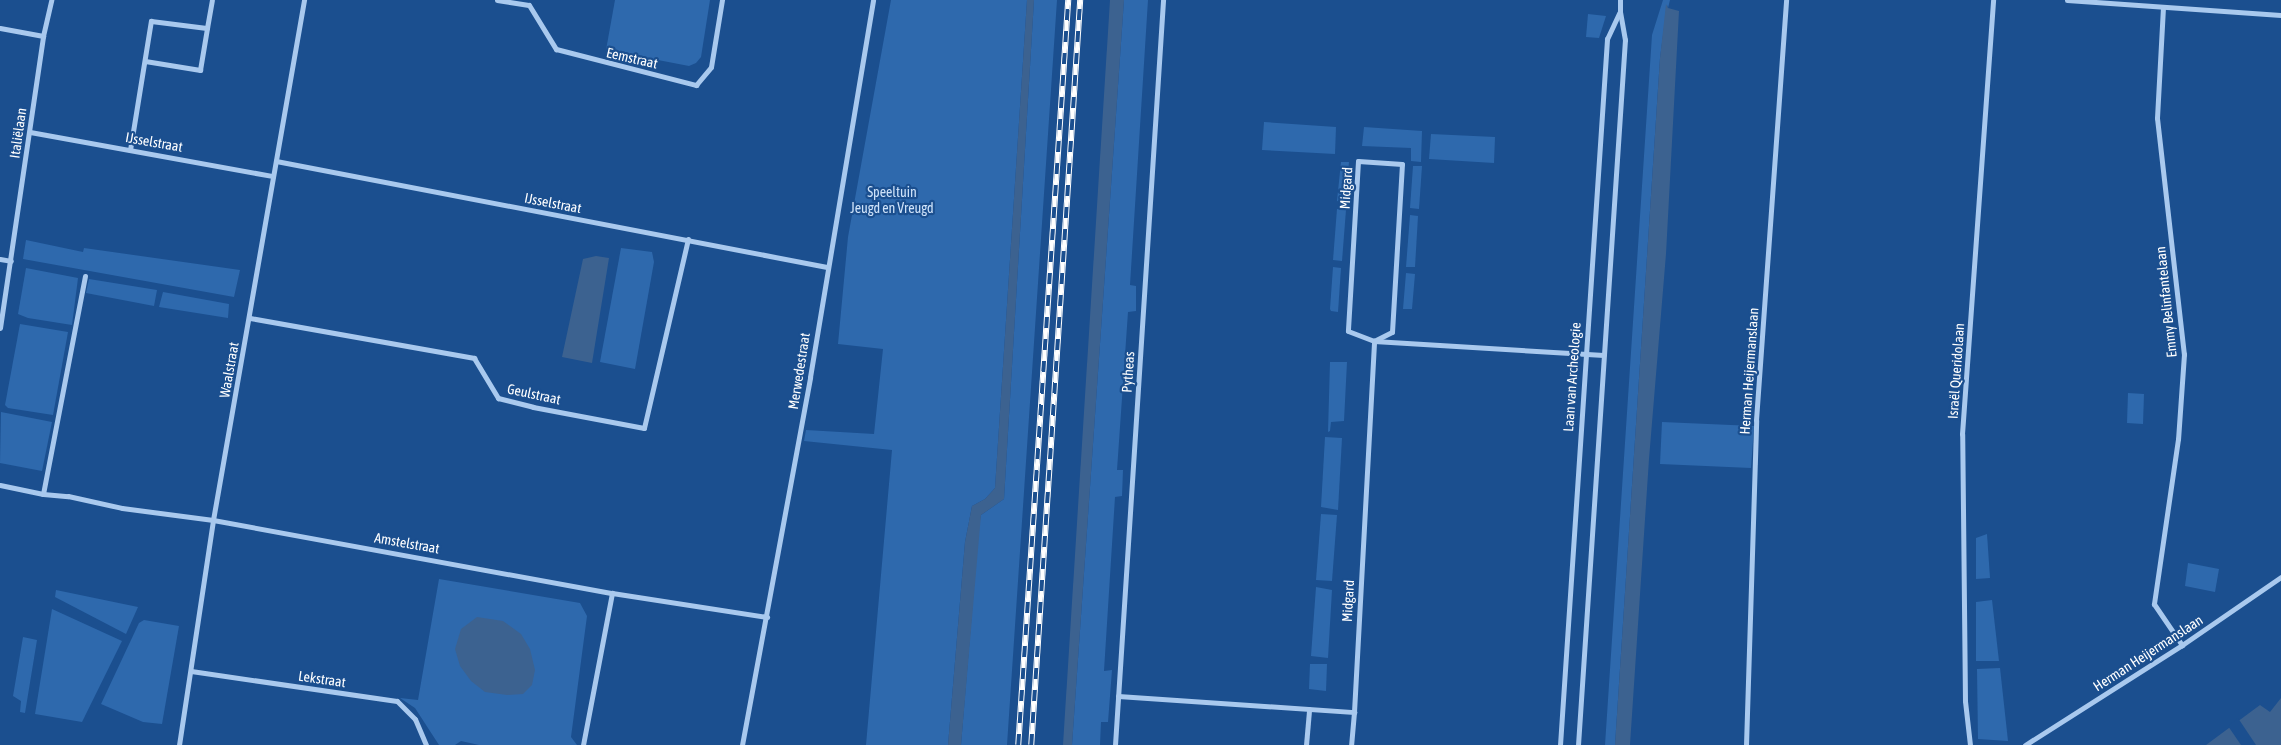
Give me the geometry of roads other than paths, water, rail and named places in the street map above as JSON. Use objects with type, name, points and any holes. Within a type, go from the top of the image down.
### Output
[{"type":"street","name":"Italiëlaan","points":[[0,328],[43,36],[51,0]]},
{"type":"street","points":[[145,61],[200,70],[212,0]]},
{"type":"street","name":"Waalstraat","points":[[179,745],[213,520],[250,318],[304,0]]},
{"type":"street","name":"Eemstraat","points":[[497,0],[529,5],[556,49],[696,85],[711,67],[722,0]]},
{"type":"street","name":"Merwedestraat","points":[[742,745],[810,377],[873,0]]},
{"type":"street","name":"Pytheas","points":[[1115,745],[1163,0]]},
{"type":"street","name":"Laan van Archeologie","points":[[1578,745],[1625,40],[1620,0]]},
{"type":"street","name":"Herman Heijermanslaan","points":[[1746,745],[1756,420],[1786,0]]},
{"type":"street","name":"Israël Queridolaan","points":[[1970,745],[1965,701],[1962,434],[1993,0]]},
{"type":"street","points":[[2067,0],[2281,15]]},
{"type":"street","name":"Emmy Belinfantelaan","points":[[2163,7],[2157,118],[2184,354],[2178,439],[2154,604],[2182,645]]},
{"type":"street","name":"Laan van Archeologie","points":[[1560,745],[1607,39],[1620,12]]},
{"type":"street","points":[[130,150],[152,21],[206,28]]},
{"type":"street","points":[[0,28],[43,36]]},
{"type":"street","name":"IJsselstraat","points":[[30,132],[273,176]]},
{"type":"street","name":"IJsselstraat","points":[[276,161],[827,267]]},
{"type":"street","name":"Midgard","points":[[1374,341],[1392,332],[1402,164],[1358,161],[1348,331],[1374,341],[1604,355]]},
{"type":"street","name":"Geulstraat","points":[[250,318],[474,358],[498,398],[533,407],[644,428],[688,240]]},
{"type":"street","points":[[0,259],[10,261]]},
{"type":"street","points":[[0,485],[43,494],[85,276]]},
{"type":"street","name":"Midgard","points":[[1351,745],[1374,341]]},
{"type":"street","name":"Amstelstraat","points":[[43,494],[68,496],[122,508],[213,520],[612,593],[767,617]]},
{"type":"street","name":"Herman Heijermanslaan","points":[[2025,745],[2182,645],[2281,576]]},
{"type":"street","points":[[583,745],[612,593]]},
{"type":"street","name":"Lekstraat","points":[[191,671],[397,701],[416,719],[426,745]]},
{"type":"street","points":[[1118,696],[1354,712]]},
{"type":"street","points":[[1306,745],[1309,709]]},
{"type":"railway","points":[[1018,745],[1068,0]]},
{"type":"railway","points":[[1031,745],[1080,0]]},
{"type":"park label","name":"Speeltuin Jeugd en Vreugd","points":[[892,200]]}]
